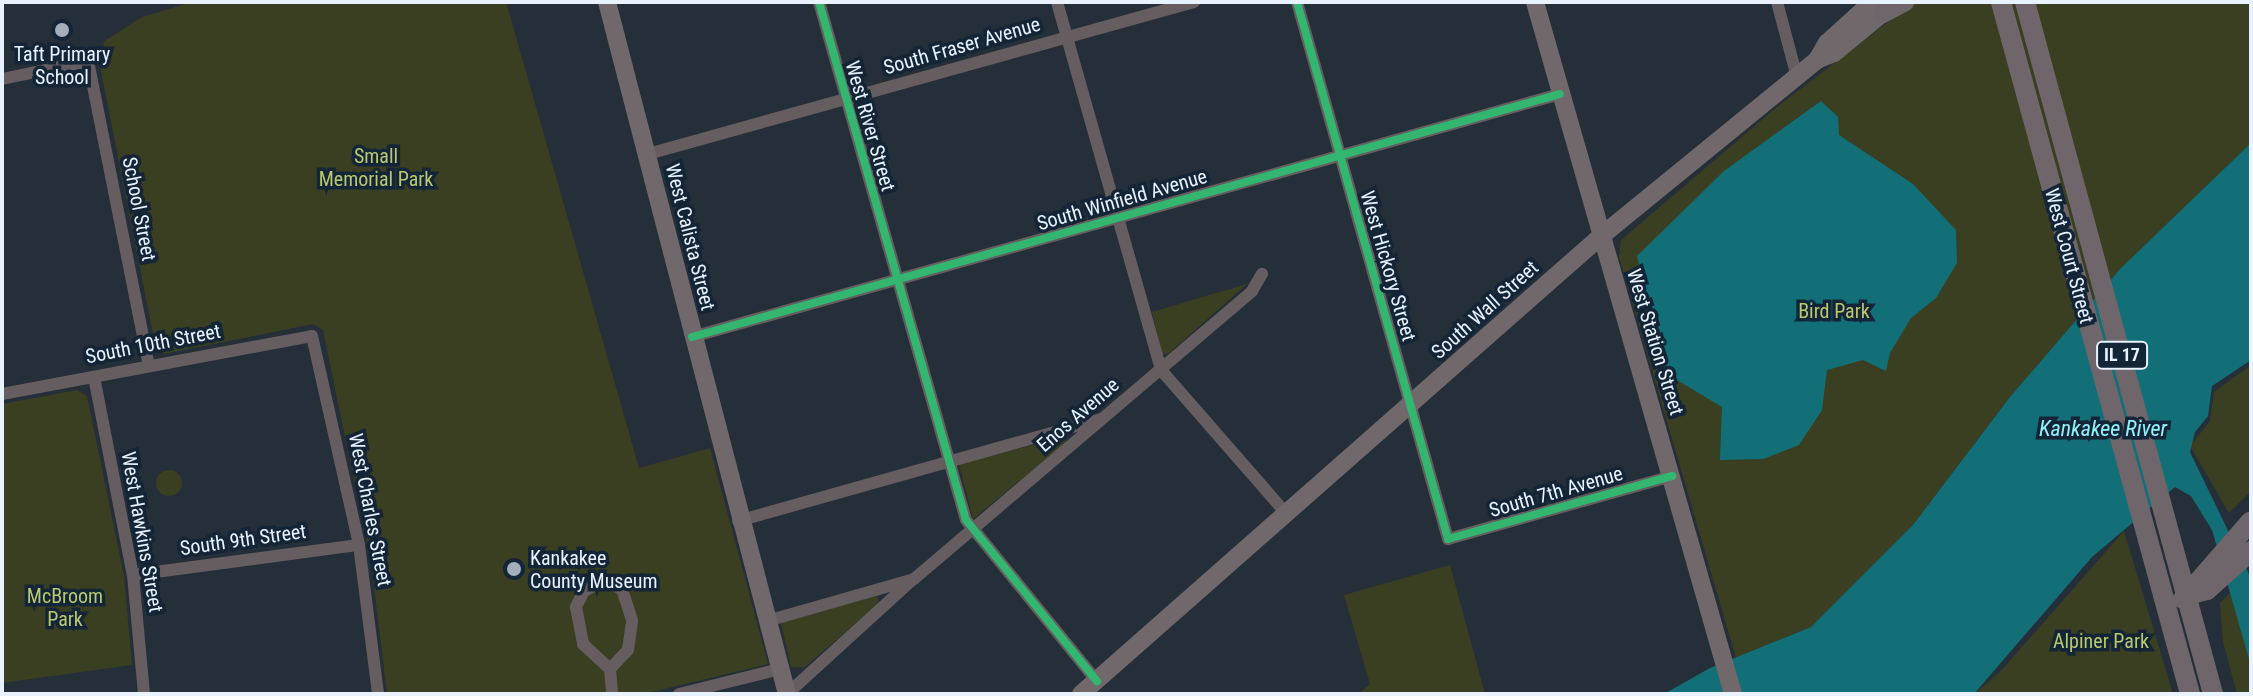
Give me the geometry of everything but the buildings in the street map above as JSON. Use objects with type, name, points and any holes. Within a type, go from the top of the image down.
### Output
[{"type":"main road","name":"West Calista Street","points":[[607,2],[648,154],[738,521],[787,694]]},
{"type":"main road","name":"West Station Street","points":[[1535,2],[1733,694]]},
{"type":"main road","points":[[1884,6],[1904,2]]},
{"type":"main road","name":"West Court Street","points":[[2001,2],[2190,694]]},
{"type":"main road","name":"West Court Street","points":[[2025,2],[2166,522],[2199,586],[2213,694]]},
{"type":"main road","name":"South Wall Street","points":[[1081,694],[1600,237],[1817,60],[1834,53],[1884,6]]},
{"type":"main road","points":[[2199,586],[2251,521]]},
{"type":"main road","points":[[2168,612],[2199,586],[2251,551]]},
{"type":"street","name":"West River Street","points":[[819,2],[947,462],[972,532],[1097,681]]},
{"type":"street","points":[[1057,2],[1161,370],[1285,512]]},
{"type":"street","name":"South Fraser Avenue","points":[[648,154],[1194,2]]},
{"type":"street","name":"West Hickory Street","points":[[1297,2],[1448,539]]},
{"type":"street","points":[[1777,2],[1797,77]]},
{"type":"street","name":"School Street","points":[[2,79],[88,61],[149,365]]},
{"type":"street","name":"South Winfield Avenue","points":[[692,337],[1560,94]]},
{"type":"street","name":"Enos Avenue","points":[[787,694],[914,579],[1252,291],[1262,274]]},
{"type":"street","name":"South 10th Street","points":[[3,391],[312,336]]},
{"type":"street","name":"West Charles Street","points":[[312,336],[359,545],[378,694]]},
{"type":"street","name":"West Hawkins Street","points":[[94,377],[133,575],[144,694]]},
{"type":"street","points":[[738,521],[1105,418]]},
{"type":"street","name":"South 7th Avenue","points":[[1448,539],[1672,476]]},
{"type":"street","name":"South 9th Street","points":[[133,575],[359,545]]},
{"type":"street","name":"Enos Avenue","points":[[767,621],[914,579]]},
{"type":"street","points":[[610,669],[628,650],[632,620],[622,589],[603,581],[584,591],[576,607],[583,644],[610,669],[612,694]]},
{"type":"street","points":[[679,694],[780,669]]},
{"type":"green space","name":"Small Memorial Park","points":[[192,2],[506,2],[639,468],[710,448],[768,664],[643,694],[387,694],[371,562],[323,330],[313,324],[164,354],[155,344],[100,66],[108,59],[103,42],[142,17]]},
{"type":"green space","name":"Bird Park","points":[[1914,2],[2251,2],[2251,143],[2121,268],[2010,397],[1913,525],[1811,627],[1736,658],[1619,257],[1621,240],[1777,107]]},
{"type":"green space","points":[[1247,284],[1168,354],[1162,354],[1152,312]]},
{"type":"green space","points":[[2251,365],[2251,491],[2229,513],[2190,446],[2210,421],[2214,392]]},
{"type":"green space","name":"McBroom Park","points":[[77,390],[87,396],[124,576],[132,665],[2,683],[2,404]]},
{"type":"green space","points":[[1067,436],[1065,443],[973,519],[959,464]]},
{"type":"green space","points":[[169,470],[178,474],[182,483],[178,492],[169,496],[160,492],[156,483],[160,474]]},
{"type":"green space","name":"Alpiner Park","points":[[2124,531],[2173,694],[1974,694],[1999,673]]},
{"type":"green space","points":[[1450,565],[1485,694],[1358,694],[1370,684],[1344,595]]},
{"type":"green space","points":[[2231,592],[2251,666],[2251,694],[2237,694],[2223,642],[2220,603]]},
{"type":"green space","points":[[877,596],[879,603],[805,667],[791,667],[781,623]]},
{"type":"water","points":[[1821,101],[1838,117],[1839,135],[1913,184],[1956,230],[1957,263],[1936,298],[1911,318],[1890,353],[1886,371],[1863,360],[1827,370],[1822,410],[1799,445],[1763,459],[1720,460],[1722,407],[1672,377],[1663,360],[1637,256],[1724,171]]},
{"type":"water","name":"Kankakee River","points":[[2251,143],[2251,360],[2212,386],[2208,416],[2195,432],[2190,452],[2249,574],[2251,666],[2212,530],[2191,496],[2175,487],[2092,557],[1974,694],[1664,694],[1710,668],[1811,627],[1913,525],[2010,397],[2121,268]]},
{"type":"cycle path","points":[[819,2],[966,520],[1097,681]]},
{"type":"cycle path","points":[[1297,2],[1448,539],[1672,476]]},
{"type":"cycle path","points":[[692,337],[1560,94]]},
{"type":"place","name":"Taft Primary School","points":[[62,30]]},
{"type":"place","name":"Kankakee County Museum","points":[[514,569]]}]
